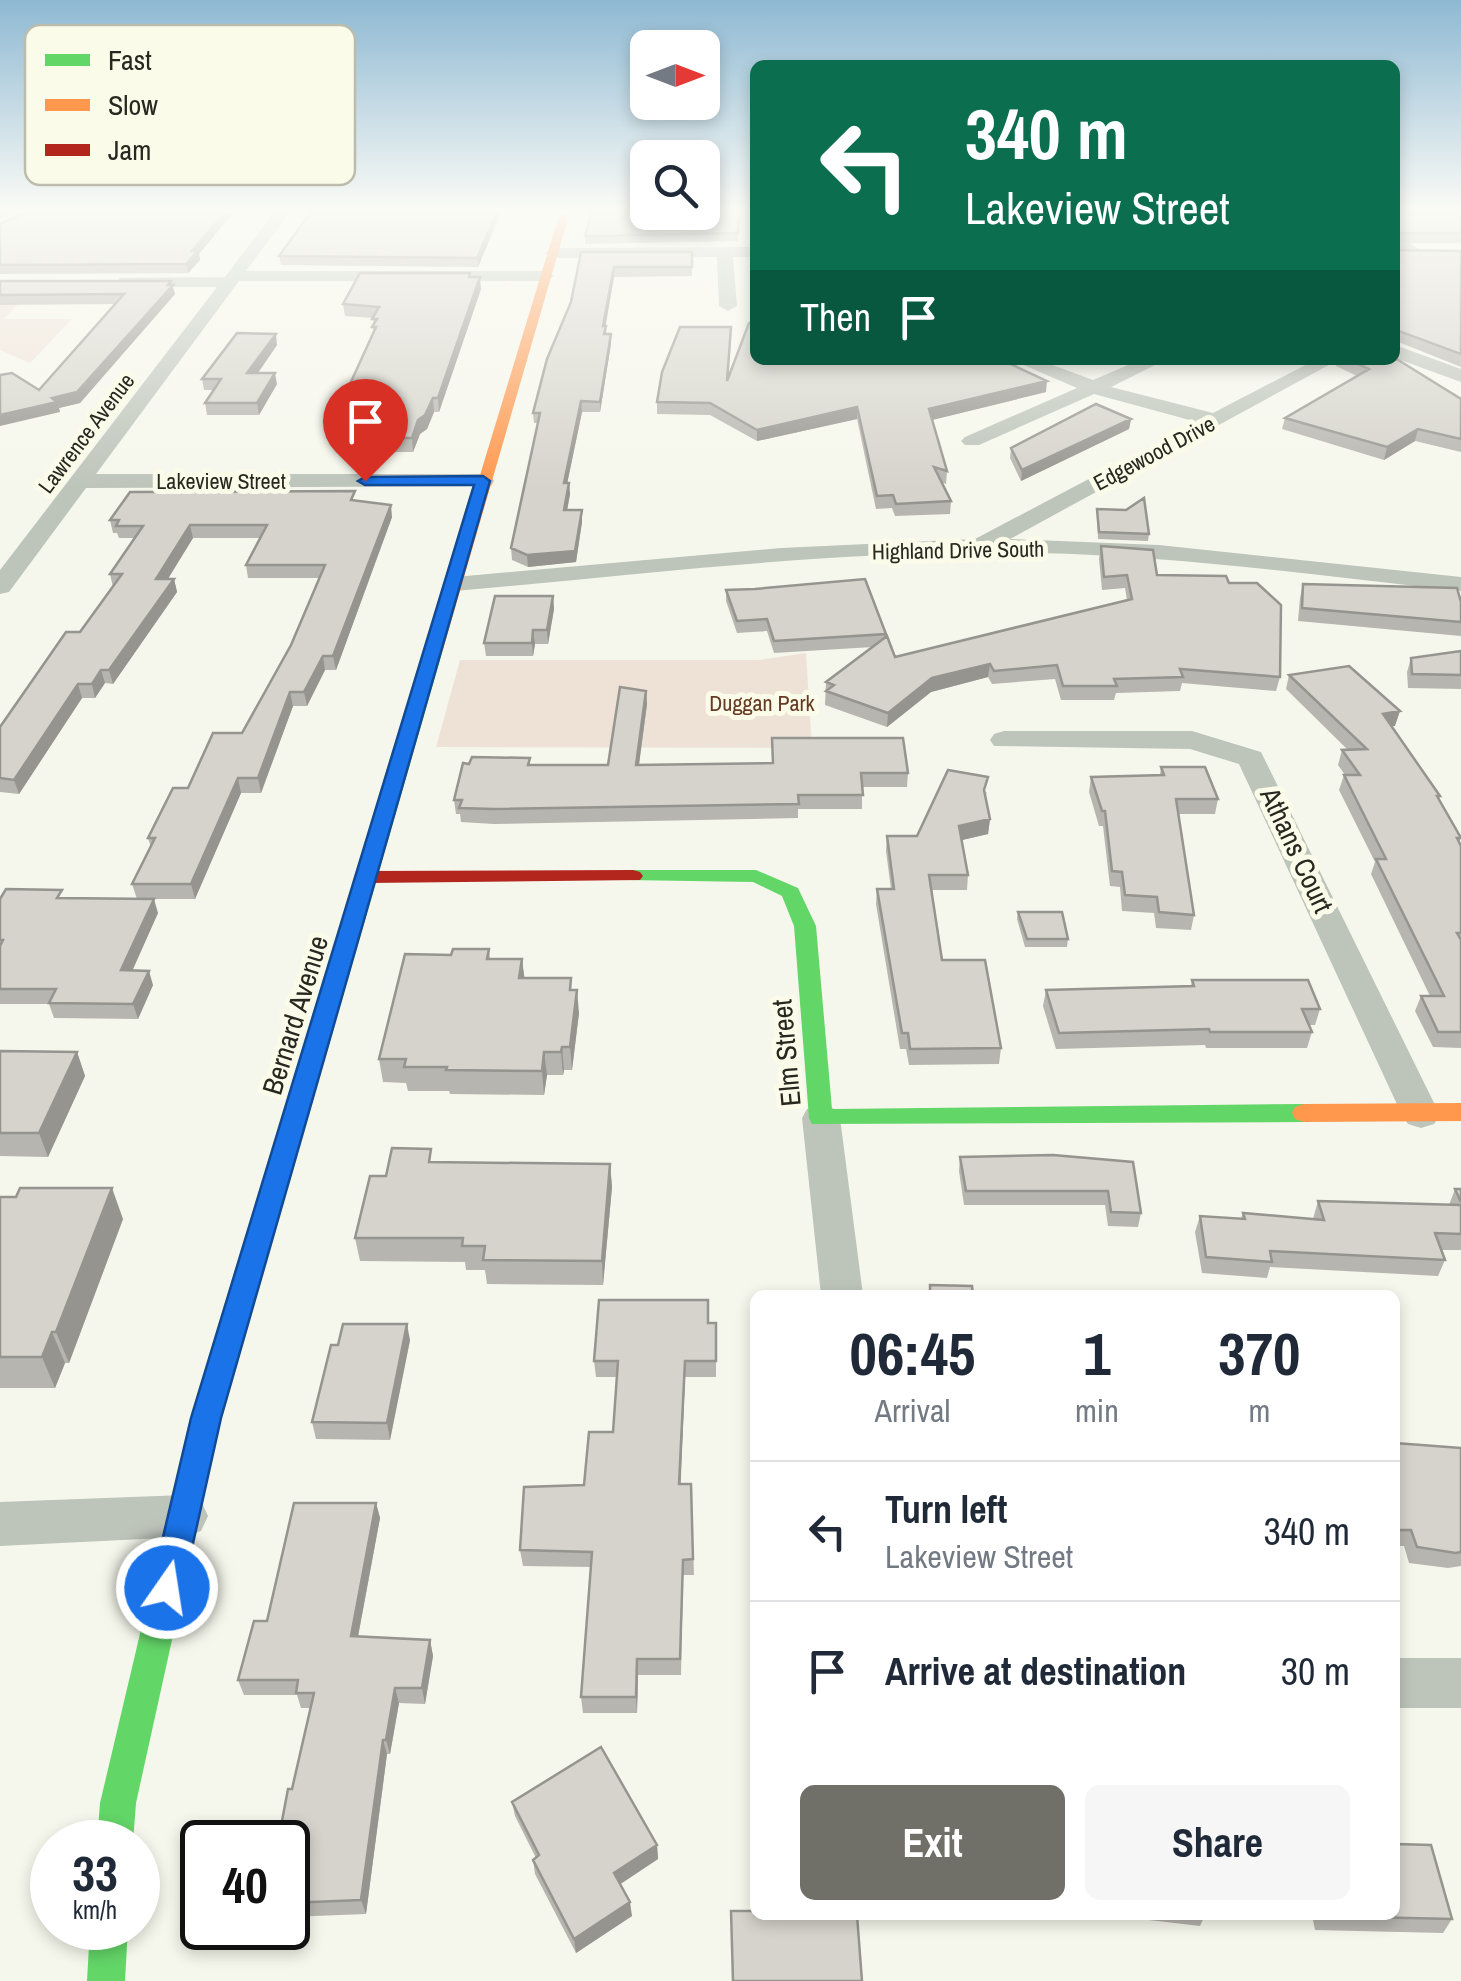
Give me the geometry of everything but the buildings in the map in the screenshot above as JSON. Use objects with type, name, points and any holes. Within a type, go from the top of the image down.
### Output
[{"type":"street","name":"Lawrence Avenue","points":[[4,576],[213,304]]},
{"type":"street","name":"Bernard Avenue","points":[[117,1820],[206,1418],[537,304]]},
{"type":"street","points":[[1400,353],[1461,376]]},
{"type":"street","points":[[1033,365],[1125,400],[1216,420]]},
{"type":"street","points":[[972,441],[1145,365]]},
{"type":"street","name":"Edgewood Drive","points":[[980,546],[1320,365]]},
{"type":"street","name":"Lakeview Street","points":[[80,482],[483,481]]},
{"type":"street","name":"Highland Drive South","points":[[455,584],[865,550],[980,546],[1108,550],[1461,584]]},
{"type":"street","name":"Athans Court","points":[[1004,740],[1192,740],[1251,758],[1420,1115]]},
{"type":"street","name":"Elm Street","points":[[368,878],[756,876],[791,892],[805,926],[821,1118],[1461,1112]]},
{"type":"street","points":[[821,1118],[841,1290]]},
{"type":"street","points":[[0,1524],[184,1516]]},
{"type":"street","points":[[1400,1682],[1461,1682]]},
{"type":"street","points":[[106,1981],[108,1950]]},
{"type":"green space","points":[[18,304],[4,319],[72,319],[30,363],[0,350],[0,305]]},
{"type":"green space","name":"Duggan Park","points":[[806,653],[812,748],[436,747],[460,660],[758,660]]},
{"type":"traffic: fast","points":[[117,1820],[206,1418],[434,653]]},
{"type":"traffic: fast","points":[[633,876],[756,876],[791,892],[805,926],[821,1118],[1304,1113]]},
{"type":"traffic: fast","points":[[106,1981],[108,1950]]},
{"type":"traffic: slow","points":[[434,653],[538,304]]},
{"type":"traffic: slow","points":[[1304,1113],[1461,1112]]},
{"type":"traffic: jam","points":[[368,877],[633,876]]},
{"type":"route","points":[[167,1588],[206,1418],[483,481],[365,481]]}]
